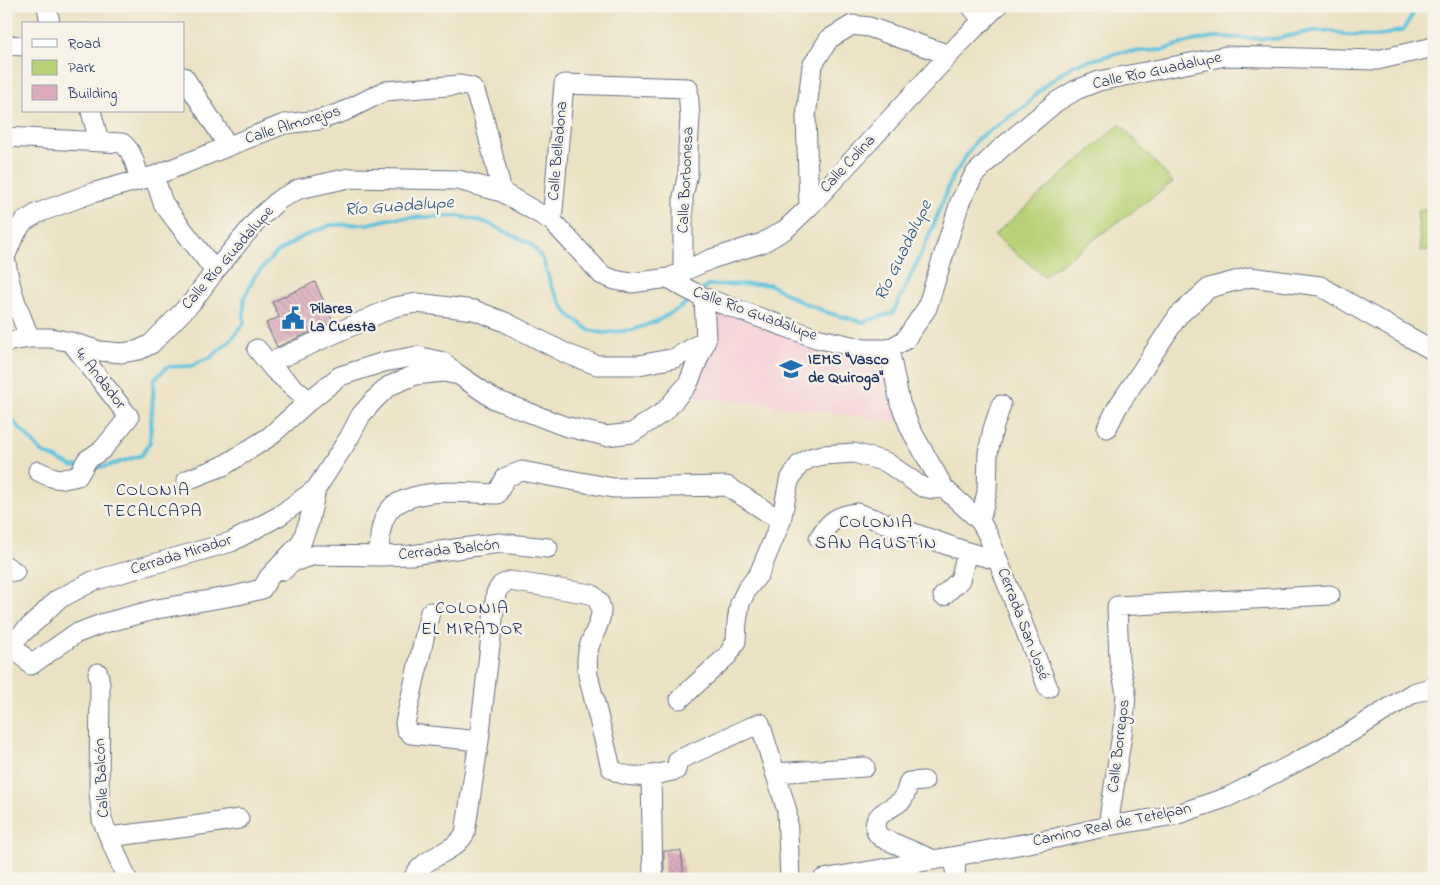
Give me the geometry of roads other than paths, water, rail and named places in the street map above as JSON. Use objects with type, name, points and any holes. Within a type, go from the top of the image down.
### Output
[{"type":"street","points":[[48,6],[50,22]]},
{"type":"street","points":[[971,6],[983,21]]},
{"type":"street","name":"Calle Colina","points":[[676,274],[762,243],[786,229],[809,207],[998,6]]},
{"type":"street","points":[[809,207],[806,117],[812,66],[829,38],[852,25],[869,27],[949,56]]},
{"type":"street","points":[[6,45],[22,46]]},
{"type":"street","name":"Calle Río Guadalupe","points":[[6,342],[30,338],[50,338],[100,351],[122,353],[139,350],[151,344],[192,302],[259,218],[280,199],[299,189],[349,178],[458,180],[502,192],[552,221],[602,275],[631,283],[676,274],[698,295],[816,338],[865,349],[889,349],[905,340],[927,308],[960,202],[974,175],[999,150],[1056,102],[1076,90],[1099,81],[1226,56],[1377,60],[1434,47]]},
{"type":"street","points":[[185,79],[228,146]]},
{"type":"street","name":"Calle Belladona","points":[[552,221],[564,84],[688,88]]},
{"type":"street","name":"Calle Almorejos","points":[[6,255],[13,238],[23,222],[38,213],[92,193],[147,178],[284,124],[318,120],[343,112],[385,91],[471,87],[475,92],[484,115],[502,192]]},
{"type":"street","name":"Calle Borbonesa","points":[[676,274],[683,197],[688,173],[690,118],[688,88]]},
{"type":"street","points":[[91,112],[98,141]]},
{"type":"street","points":[[6,138],[122,143],[128,147],[177,222],[215,271]]},
{"type":"street","points":[[6,262],[15,302],[30,338]]},
{"type":"street","points":[[1107,428],[1117,408],[1178,316],[1209,288],[1250,277],[1320,286],[1434,351]]},
{"type":"street","points":[[188,480],[223,466],[269,437],[340,376],[384,362],[417,356],[443,362],[494,399],[564,426],[606,436],[632,433],[665,411],[688,384],[706,340],[698,295]]},
{"type":"street","points":[[310,401],[274,370],[263,356],[394,307],[417,303],[474,310],[505,322],[567,354],[597,365],[639,364],[674,358],[706,340]]},
{"type":"street","name":"4º Andador","points":[[38,471],[50,477],[66,480],[78,476],[83,467],[103,449],[129,416],[71,342]]},
{"type":"street","points":[[889,349],[900,403],[912,430],[944,488],[980,521],[987,492],[988,453],[1001,405]]},
{"type":"street","points":[[258,590],[301,543],[309,522],[316,490],[349,438],[361,415],[375,399],[389,386],[415,375],[443,372],[459,375]]},
{"type":"street","points":[[680,699],[728,655],[736,640],[736,622],[740,603],[747,589],[759,574],[780,521],[789,481],[799,464],[810,458],[823,455],[854,452],[886,462],[922,487],[944,488]]},
{"type":"street","points":[[258,590],[290,563],[315,555],[380,556],[379,538],[382,527],[386,516],[395,504],[414,496],[448,492],[497,494],[506,477],[522,471],[613,488],[727,486],[780,521]]},
{"type":"street","name":"Cerrada Mirador","points":[[258,590],[238,596],[157,609],[101,624],[75,634],[31,666],[11,643],[56,600],[94,581],[231,542],[279,516],[316,490]]},
{"type":"street","points":[[819,538],[824,529],[833,520],[846,514],[857,512],[967,552],[998,560]]},
{"type":"street","name":"Cerrada San José","points":[[980,521],[988,535],[1048,688]]},
{"type":"street","name":"Cerrada Balcón","points":[[380,556],[411,555],[499,543],[548,548]]},
{"type":"street","points":[[943,596],[960,580],[967,552]]},
{"type":"street","points":[[413,879],[421,866],[459,842],[465,833],[479,741],[496,593],[501,585],[510,581],[591,594],[597,598],[601,607],[599,623],[589,645],[588,675],[611,768],[622,774],[651,776],[676,770],[678,760],[760,723],[787,811],[790,879]]},
{"type":"street","name":"Calle Borregos","points":[[1108,826],[1124,721],[1126,693],[1119,660],[1117,606],[1330,595]]},
{"type":"street","points":[[430,612],[404,723],[406,729],[411,734],[479,741]]},
{"type":"street","name":"Calle Balcón","points":[[98,673],[100,684],[100,793],[102,820],[127,879]]},
{"type":"street","name":"Camino Real de Tetelpan","points":[[823,879],[1175,815],[1228,798],[1351,732],[1413,693],[1434,687]]},
{"type":"street","points":[[776,773],[865,767]]},
{"type":"street","points":[[651,776],[653,879]]},
{"type":"street","points":[[924,781],[909,782],[904,799],[880,815],[875,826],[878,835],[884,839],[934,860]]},
{"type":"street","points":[[109,837],[239,819]]},
{"type":"street","points":[[955,879],[956,856]]},
{"type":"waterway","name":"Río Guadalupe","points":[[701,291],[708,285],[769,284],[799,301],[829,313],[863,322],[893,313],[927,241],[952,178],[977,139],[1026,106],[1049,82],[1076,64],[1123,52],[1164,50],[1187,42],[1215,37],[1275,39],[1312,31],[1379,36],[1403,30],[1412,16],[1415,6]]},
{"type":"waterway","name":"Río Guadalupe","points":[[90,467],[104,467],[142,455],[150,442],[154,380],[167,367],[190,366],[210,358],[231,340],[244,323],[244,298],[255,276],[276,253],[302,237],[331,225],[368,224],[394,218],[458,216],[485,222],[531,244],[543,260],[552,288],[568,314],[589,330],[603,333],[633,330],[657,321],[680,308],[692,298]]},
{"type":"waterway","name":"Río Guadalupe","points":[[6,415],[42,452],[72,466],[78,466]]},
{"type":"place","name":"Pilares La Cuesta","points":[[293,318]]},
{"type":"place","name":"IEMS \"Vasco de Quiroga\"","points":[[791,369]]},
{"type":"district","name":"COLONIA TECALCAPA","points":[[153,501]]},
{"type":"district","name":"COLONIA SAN AGUSTÍN","points":[[876,533]]},
{"type":"district","name":"COLONIA EL MIRADOR","points":[[472,619]]}]
